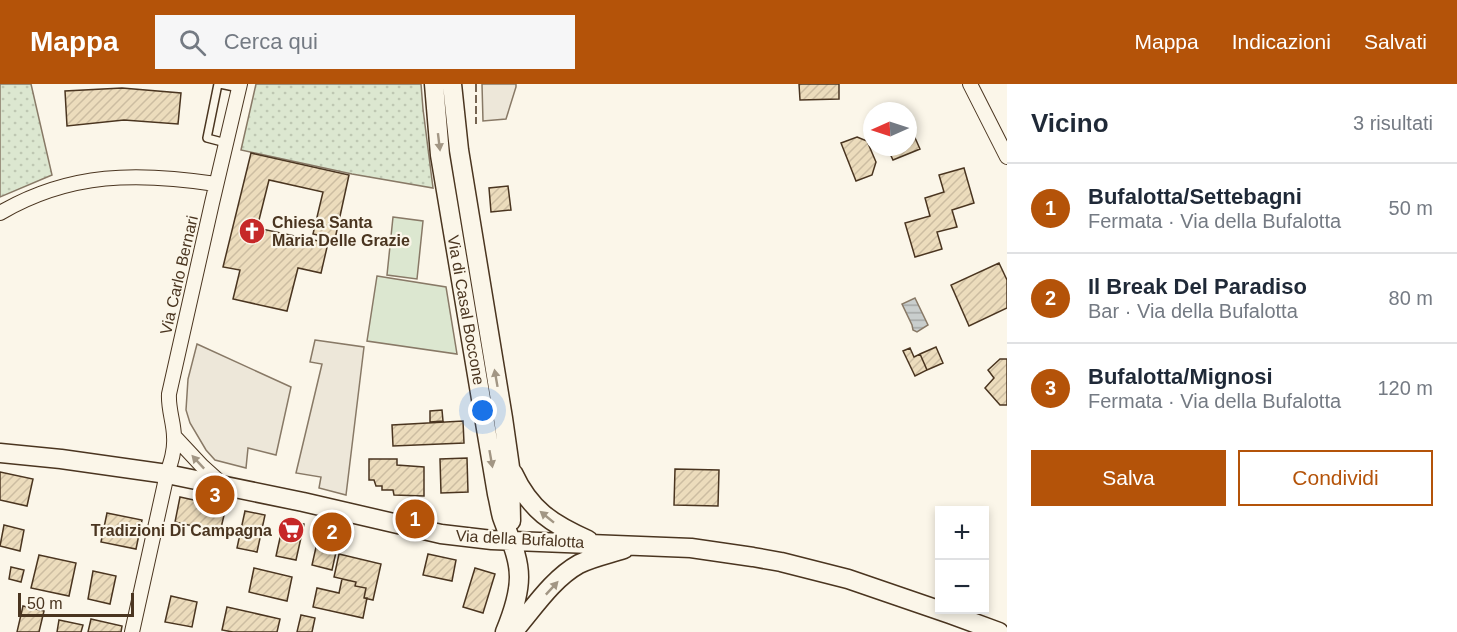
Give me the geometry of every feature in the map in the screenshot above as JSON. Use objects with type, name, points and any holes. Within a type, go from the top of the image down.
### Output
[{"type":"street","name":"Via di Casal Boccone","points":[[434,84],[440,155],[496,485],[502,516],[511,540]]},
{"type":"street","name":"Via di Casal Boccone","points":[[452,84],[461,161],[510,467],[511,540]]},
{"type":"street","points":[[970,84],[1007,157]]},
{"type":"street","name":"Via Carlo Bernari","points":[[132,632],[174,450],[169,394],[240,86]]},
{"type":"street","points":[[0,213],[39,194],[93,179],[151,176],[216,184]]},
{"type":"street","points":[[174,436],[202,466],[224,485]]},
{"type":"street","name":"Via della Bufalotta","points":[[0,453],[167,474],[441,534],[473,538],[708,550],[782,562],[848,579],[999,632]]},
{"type":"street","points":[[510,467],[527,498],[544,515],[566,530],[598,544]]},
{"type":"street","points":[[505,632],[512,614],[518,586],[518,570],[511,540]]},
{"type":"street","points":[[513,632],[548,591],[575,567],[637,545]]},
{"type":"lane","points":[[226,143],[207,138],[219,84],[240,86]]},
{"type":"green space","points":[[0,84],[31,84],[52,175],[0,197]]},
{"type":"green space","points":[[256,84],[421,84],[433,188],[352,174],[241,150]]},
{"type":"green space","points":[[393,217],[423,221],[417,279],[387,275]]},
{"type":"green space","points":[[377,276],[446,287],[457,354],[367,341]]},
{"type":"shaded area","points":[[482,84],[516,84],[506,119],[483,121]]},
{"type":"shaded area","points":[[915,298],[928,325],[917,332],[913,330],[902,304]]},
{"type":"shaded area","points":[[315,340],[364,347],[346,495],[319,488],[321,477],[296,473],[322,364],[310,362]]},
{"type":"shaded area","points":[[197,344],[291,387],[276,455],[248,448],[246,468],[215,460],[206,450],[190,423],[186,410],[188,379]]},
{"type":"building","points":[[799,84],[839,84],[839,99],[800,100]]},
{"type":"building","points":[[122,88],[181,93],[178,124],[124,120],[67,126],[65,91]]},
{"type":"building","points":[[857,137],[863,139],[863,156],[873,156],[876,162],[872,175],[856,181],[841,143]]},
{"type":"building","name":"Chiesa Santa Maria Delle Grazie","points":[[251,153],[349,175],[335,239],[313,234],[323,192],[269,180],[257,228],[328,243],[321,273],[298,268],[287,311],[233,299],[240,270],[223,267]]},
{"type":"building","points":[[891,156],[903,156],[893,160]]},
{"type":"building","points":[[964,168],[974,203],[952,210],[957,227],[937,232],[942,249],[915,257],[905,223],[930,216],[925,198],[944,192],[939,175]]},
{"type":"building","points":[[508,186],[511,210],[491,212],[489,188]]},
{"type":"building","points":[[999,263],[1007,280],[1007,308],[969,326],[951,285]]},
{"type":"building","points":[[936,347],[943,363],[927,370],[920,354]]},
{"type":"building","points":[[910,348],[914,357],[920,354],[927,370],[915,376],[903,351]]},
{"type":"building","points":[[1000,359],[1007,359],[1007,405],[1000,405],[985,388],[994,378],[988,370]]},
{"type":"building","points":[[442,410],[443,421],[430,422],[430,411]]},
{"type":"building","points":[[463,421],[464,443],[393,446],[392,425]]},
{"type":"building","points":[[467,458],[468,492],[441,493],[440,459]]},
{"type":"building","points":[[369,459],[397,459],[397,465],[424,467],[424,496],[394,495],[393,490],[382,490],[382,486],[376,486],[374,480],[369,480]]},
{"type":"building","points":[[675,469],[719,470],[718,506],[674,505]]},
{"type":"building","points":[[0,472],[33,479],[27,506],[0,500]]},
{"type":"building","points":[[180,497],[226,507],[220,532],[175,522]]},
{"type":"building","points":[[245,511],[265,515],[257,552],[237,548]]},
{"type":"building","points":[[107,513],[142,520],[136,549],[101,542]]},
{"type":"building","points":[[284,520],[304,524],[296,560],[276,556]]},
{"type":"building","points":[[4,525],[24,530],[20,551],[0,546]]},
{"type":"building","points":[[321,525],[341,530],[332,570],[312,565]]},
{"type":"building","points":[[339,554],[381,564],[373,600],[364,598],[366,588],[355,586],[356,582],[334,577]]},
{"type":"building","points":[[428,554],[456,560],[452,581],[423,575]]},
{"type":"building","points":[[39,555],[76,563],[69,596],[31,588]]},
{"type":"building","points":[[11,567],[24,570],[21,582],[9,579]]},
{"type":"building","points":[[254,568],[292,577],[287,601],[249,592]]},
{"type":"building","points":[[475,568],[495,574],[483,613],[463,607]]},
{"type":"building","points":[[93,571],[116,576],[110,604],[88,599]]},
{"type":"building","points":[[342,579],[356,582],[355,586],[366,588],[364,598],[367,598],[363,618],[313,607],[317,588],[339,593]]},
{"type":"building","points":[[171,596],[197,602],[192,627],[165,622]]},
{"type":"building","points":[[23,606],[44,611],[39,632],[17,632]]},
{"type":"building","points":[[227,607],[280,619],[277,632],[222,630]]},
{"type":"building","points":[[301,615],[315,618],[312,632],[297,632]]},
{"type":"building","points":[[91,619],[122,626],[121,632],[88,632]]},
{"type":"building","points":[[59,620],[83,625],[81,632],[57,632]]},
{"type":"fence","points":[[476,84],[476,124]]},
{"type":"place","name":"Chiesa Santa Maria Delle Grazie","points":[[252,231]]},
{"type":"place","name":"Bufalotta/Mignosi","points":[[215,495]]},
{"type":"place","name":"Bufalotta/Settebagni","points":[[415,519]]},
{"type":"place","name":"Tradizioni Di Campagna","points":[[291,530]]},
{"type":"place","name":"Il Break Del Paradiso","points":[[332,532]]}]
